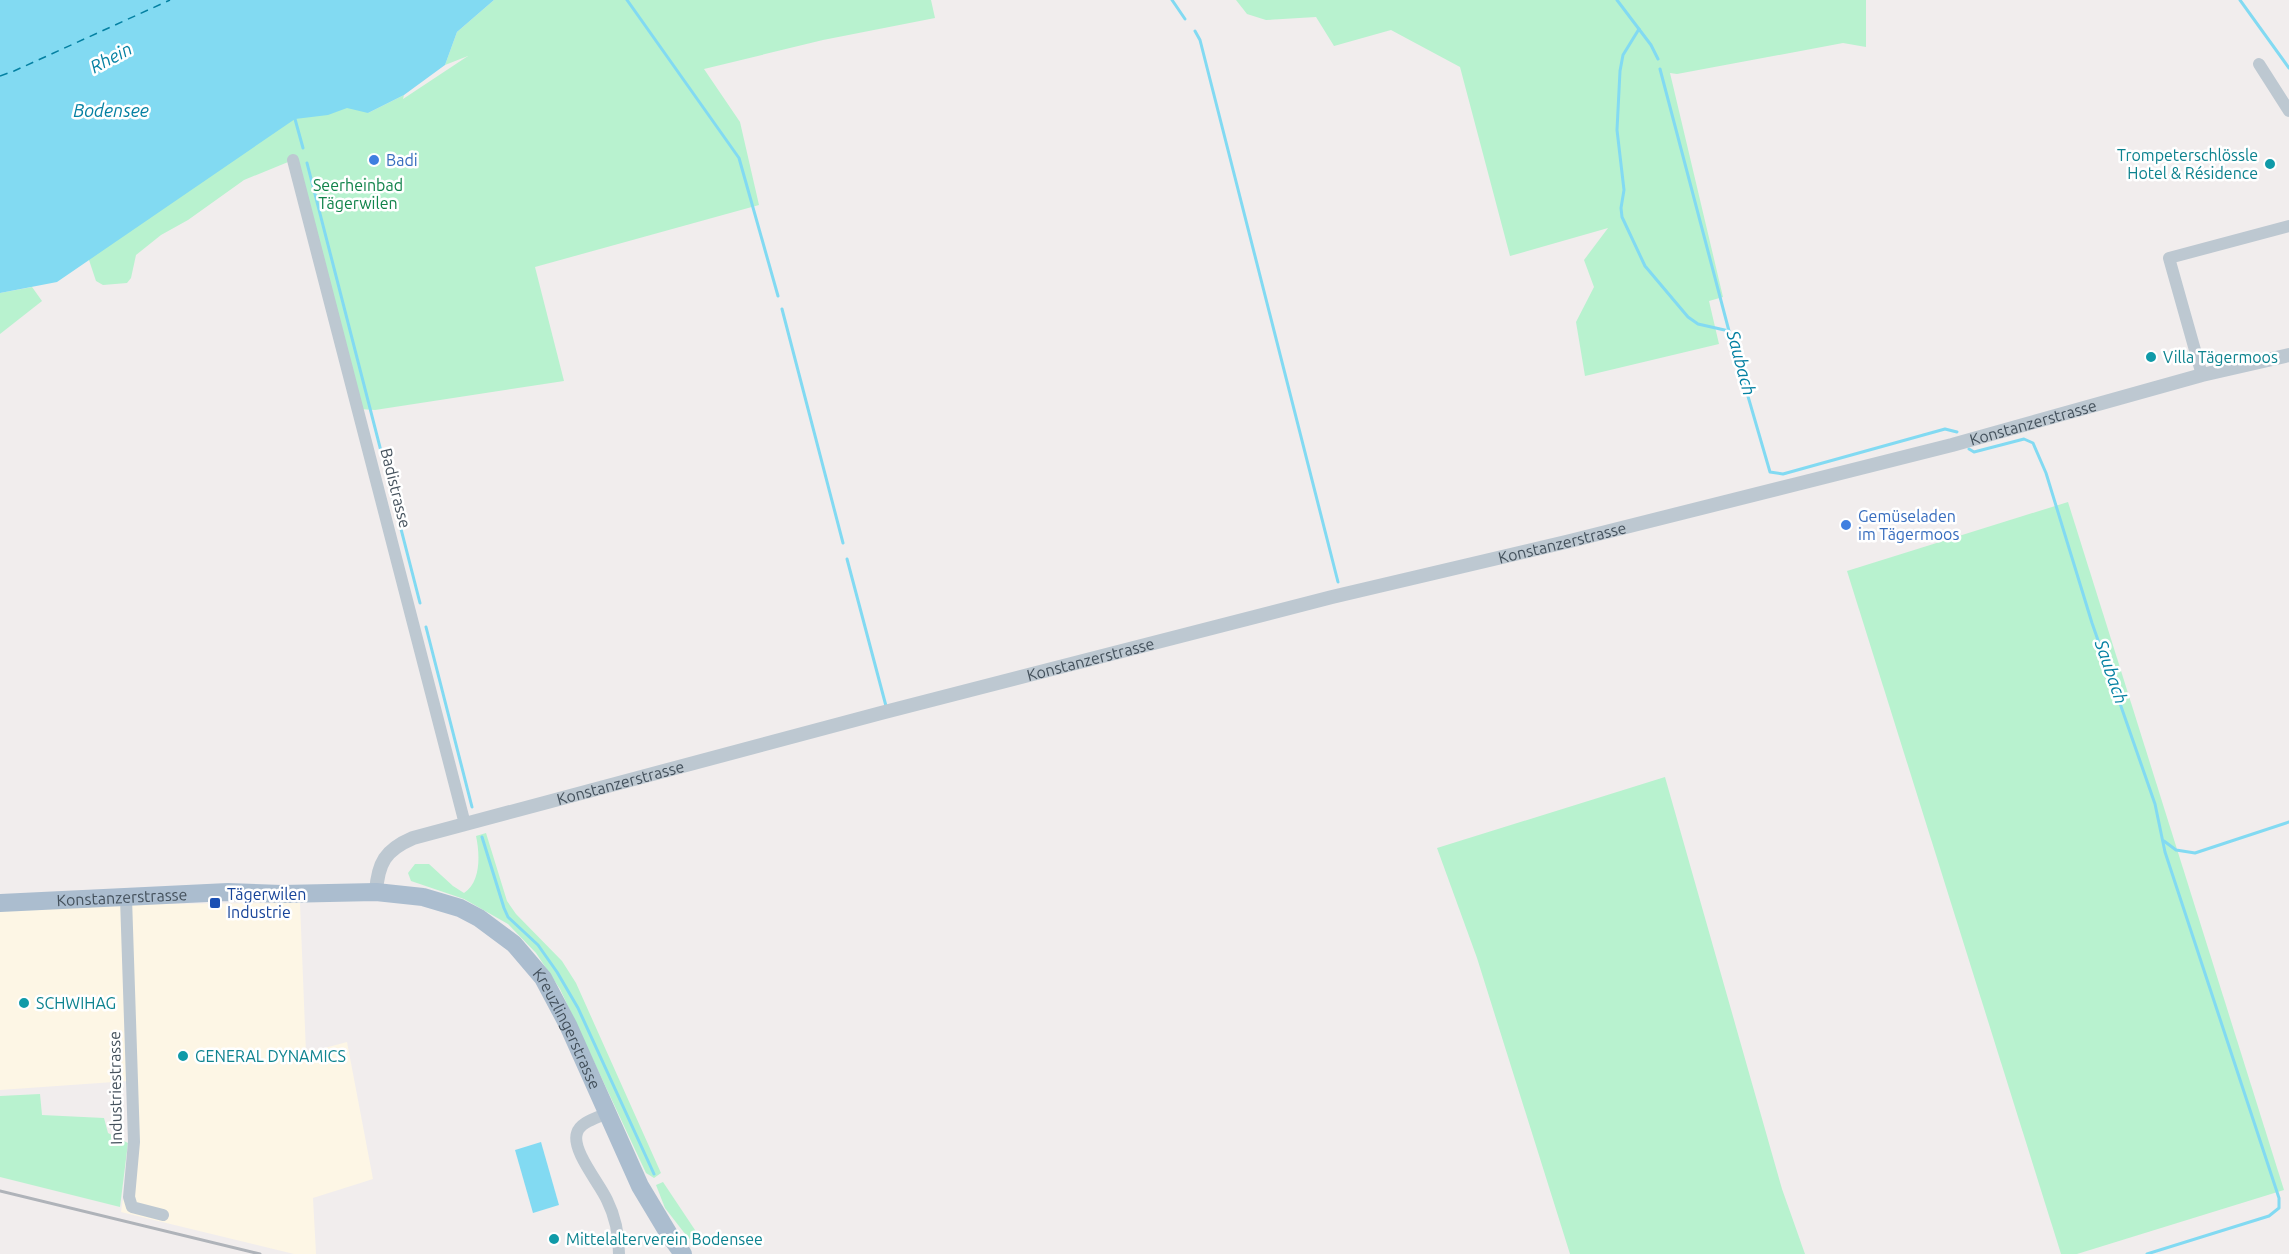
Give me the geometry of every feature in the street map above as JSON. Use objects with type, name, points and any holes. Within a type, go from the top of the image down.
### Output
[{"type":"main road","name":"Konstanzerstrasse","points":[[0,903],[228,892],[282,894],[376,892]]},
{"type":"main road","name":"Kreuzlingerstrasse","points":[[376,892],[423,897],[460,908],[479,918],[514,944],[536,969],[553,994],[640,1186],[683,1254]]},
{"type":"street","points":[[2259,64],[2289,111]]},
{"type":"street","name":"Badistrasse","points":[[293,160],[465,824]]},
{"type":"street","points":[[2202,375],[2169,258],[2289,226]]},
{"type":"street","name":"Konstanzerstrasse","points":[[376,892],[383,858],[391,850],[413,838],[881,712],[1309,603],[1570,541],[1952,445],[2202,375],[2289,355]]},
{"type":"street","name":"Industriestrasse","points":[[126,898],[134,1142],[129,1197],[132,1207],[163,1215]]},
{"type":"street","points":[[607,1113],[581,1126],[576,1140],[580,1154],[608,1201],[614,1219],[620,1254]]},
{"type":"shaded area","points":[[300,903],[306,1053],[347,1042],[373,1179],[313,1198],[316,1254],[294,1254],[121,1212],[131,1145],[128,1081],[0,1090],[0,909],[137,904]]},
{"type":"green space","name":"Seerheinbad Tägerwilen","points":[[494,0],[931,0],[935,18],[823,40],[704,69],[740,122],[759,205],[535,267],[564,381],[375,410],[359,409],[293,160],[244,180],[188,220],[161,235],[136,255],[131,278],[127,283],[103,285],[96,281],[76,221],[342,91],[368,113],[404,95],[403,99],[468,56],[445,65],[457,32]]},
{"type":"green space","points":[[1236,0],[1866,0],[1866,47],[1843,43],[1677,74],[1670,73],[1723,297],[1709,301],[1719,344],[1585,376],[1576,322],[1594,287],[1584,260],[1608,228],[1510,256],[1460,67],[1391,30],[1334,46],[1316,17],[1266,20],[1247,14]]},
{"type":"green space","points":[[32,287],[42,301],[0,334],[0,293]]},
{"type":"green space","points":[[2068,502],[2284,1190],[2077,1254],[2061,1254],[1847,571]]},
{"type":"green space","points":[[1665,777],[1782,1189],[1805,1254],[1570,1254],[1477,958],[1437,848]]},
{"type":"green space","points":[[486,833],[507,901],[516,914],[562,961],[576,983],[661,1173],[654,1178],[646,1173],[560,989],[536,953],[508,924],[464,899],[411,881],[408,873],[415,864],[429,864],[464,893],[474,882],[478,867],[476,836]]},
{"type":"green space","points":[[40,1094],[42,1115],[104,1118],[108,1133],[128,1143],[120,1207],[0,1177],[0,1096]]},
{"type":"green space","points":[[663,1182],[697,1233],[689,1239],[665,1208],[656,1185]]},
{"type":"water","name":"Bodensee","points":[[0,0],[494,0],[457,32],[445,65],[404,95],[368,113],[347,108],[328,115],[295,119],[57,282],[0,293]]},
{"type":"water","points":[[541,1142],[559,1205],[533,1213],[515,1150]]},
{"type":"waterway","points":[[627,0],[739,158],[778,296]]},
{"type":"waterway","points":[[1172,0],[1185,19]]},
{"type":"waterway","name":"Saubach","points":[[1617,0],[1651,45],[1658,59]]},
{"type":"waterway","points":[[2240,0],[2289,68]]},
{"type":"waterway","points":[[1639,29],[1623,55],[1620,71],[1617,130],[1624,190],[1622,217],[1645,266],[1688,317],[1698,324],[1729,331]]},
{"type":"waterway","points":[[1195,31],[1200,40],[1338,582]]},
{"type":"waterway","name":"Saubach","points":[[1660,69],[1729,331],[1770,472],[1783,474],[1945,429],[1957,432]]},
{"type":"waterway","points":[[295,119],[303,148]]},
{"type":"waterway","points":[[307,163],[420,603]]},
{"type":"waterway","points":[[782,309],[843,543]]},
{"type":"waterway","points":[[1969,449],[1974,452],[2024,439],[2033,443],[2046,473],[2092,623],[2155,804],[2165,852],[2279,1198],[2279,1208],[2269,1216],[2147,1254]]},
{"type":"waterway","points":[[847,559],[886,706]]},
{"type":"waterway","points":[[426,627],[472,807]]},
{"type":"waterway","name":"Saubach","points":[[2164,841],[2176,850],[2195,853],[2289,822]]},
{"type":"waterway","points":[[482,837],[508,917],[538,945],[578,1008],[654,1174]]},
{"type":"ferry route","points":[[0,76],[170,0]]},
{"type":"railway","points":[[0,1191],[260,1254]]},
{"type":"place","name":"Badi","points":[[374,160]]},
{"type":"place","name":"Trompeterschlössle Hotel & Résidence","points":[[2270,164]]},
{"type":"place","name":"Villa Tägermoos","points":[[2151,357]]},
{"type":"place","name":"Gemüseladen im Tägermoos","points":[[1846,525]]},
{"type":"place","name":"Tägerwilen Industrie","points":[[215,903]]},
{"type":"place","name":"SCHWIHAG","points":[[24,1003]]},
{"type":"place","name":"GENERAL DYNAMICS","points":[[183,1056]]},
{"type":"place","name":"Mittelalterverein Bodensee","points":[[554,1239]]},
{"type":"water label","name":"Rhein","points":[[111,58]]}]
